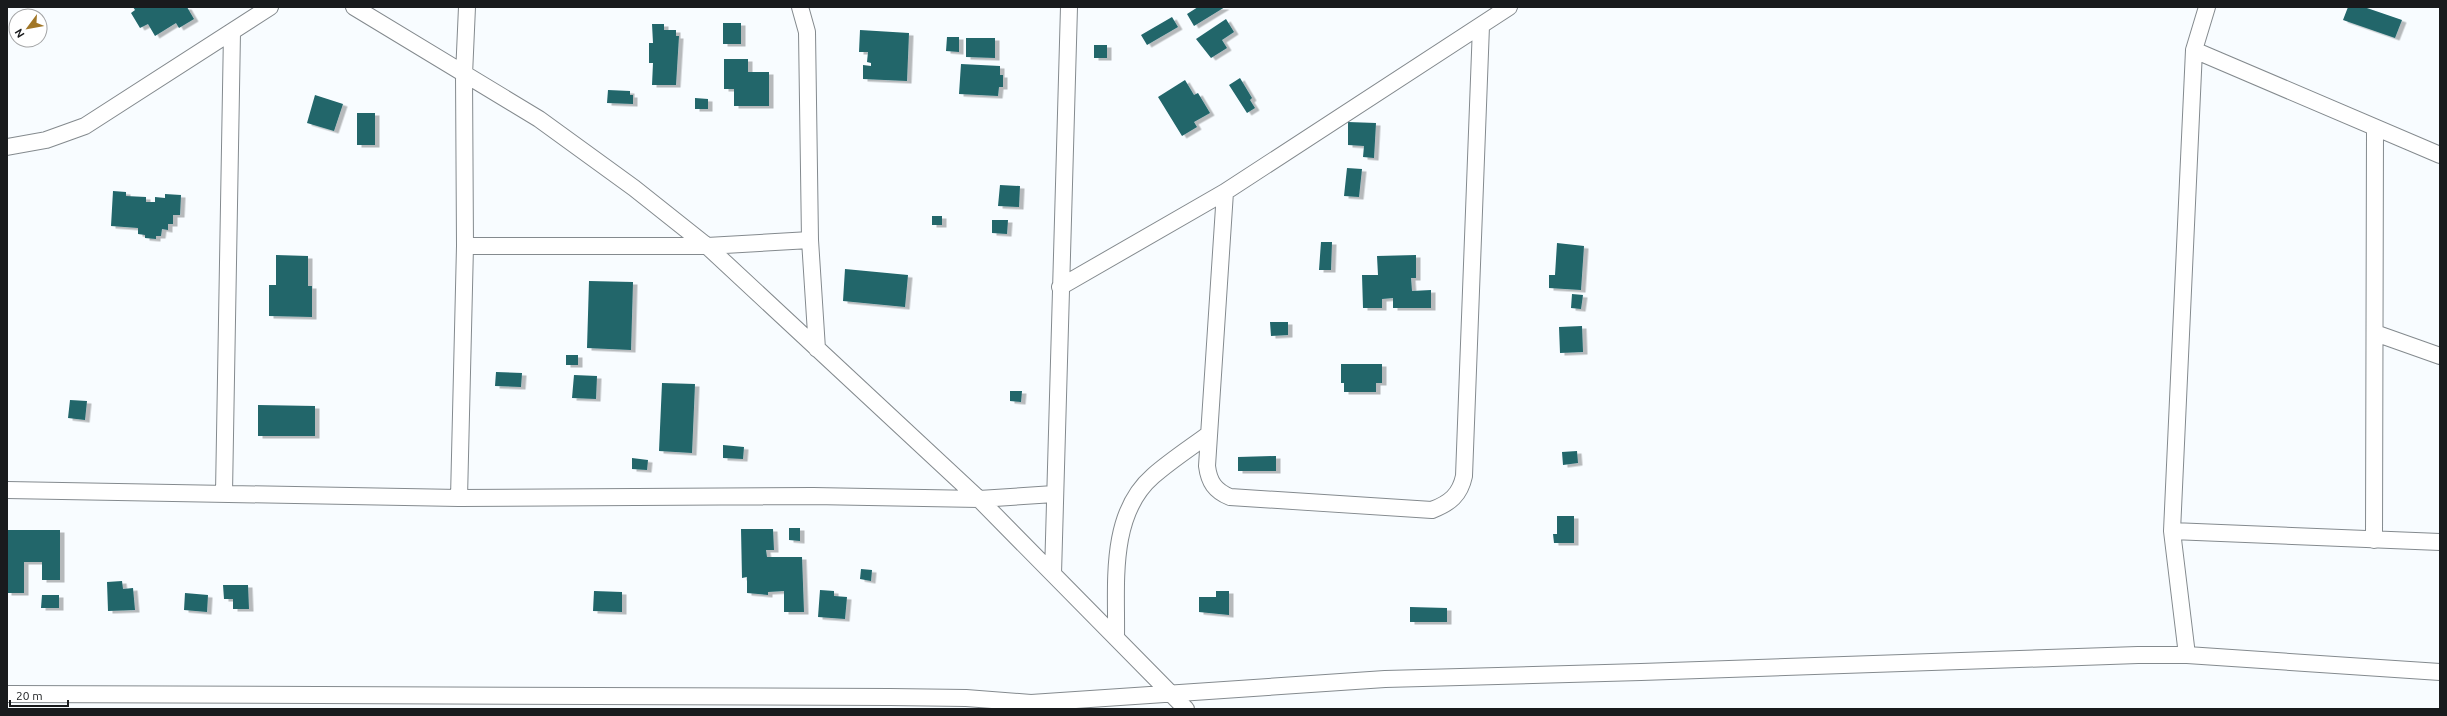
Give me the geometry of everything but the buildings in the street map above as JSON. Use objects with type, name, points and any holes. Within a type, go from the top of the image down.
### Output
[{"type":"street","points":[[7,147],[46,140],[74,131],[270,7]]},
{"type":"street","points":[[354,7],[464,75],[539,119],[634,188],[707,246],[979,499],[1186,709]]},
{"type":"street","points":[[459,498],[465,246],[464,75],[467,7]]},
{"type":"street","points":[[800,7],[807,32],[810,240],[817,348]]},
{"type":"street","points":[[1053,574],[1054,494],[1069,7]]},
{"type":"street","points":[[1060,287],[1225,192],[1509,7]]},
{"type":"street","points":[[2187,655],[2172,531],[2194,50],[2207,7]]},
{"type":"street","points":[[1225,192],[1209,434],[1208,476],[1213,486],[1230,497],[1432,510],[1454,498],[1461,489],[1464,476],[1480,26]]},
{"type":"street","points":[[224,493],[232,32]]},
{"type":"street","points":[[2194,50],[2440,155]]},
{"type":"street","points":[[2374,540],[2376,128]]},
{"type":"street","points":[[465,246],[707,246],[810,240]]},
{"type":"street","points":[[2375,333],[2440,356]]},
{"type":"street","points":[[1116,638],[1120,538],[1129,512],[1152,477],[1209,434]]},
{"type":"street","points":[[7,490],[459,498],[813,496],[979,499],[1054,494]]},
{"type":"street","points":[[2172,531],[2440,542]]},
{"type":"street","points":[[7,694],[906,697],[966,698],[1031,703],[1385,679],[2187,655],[2440,672]]}]
